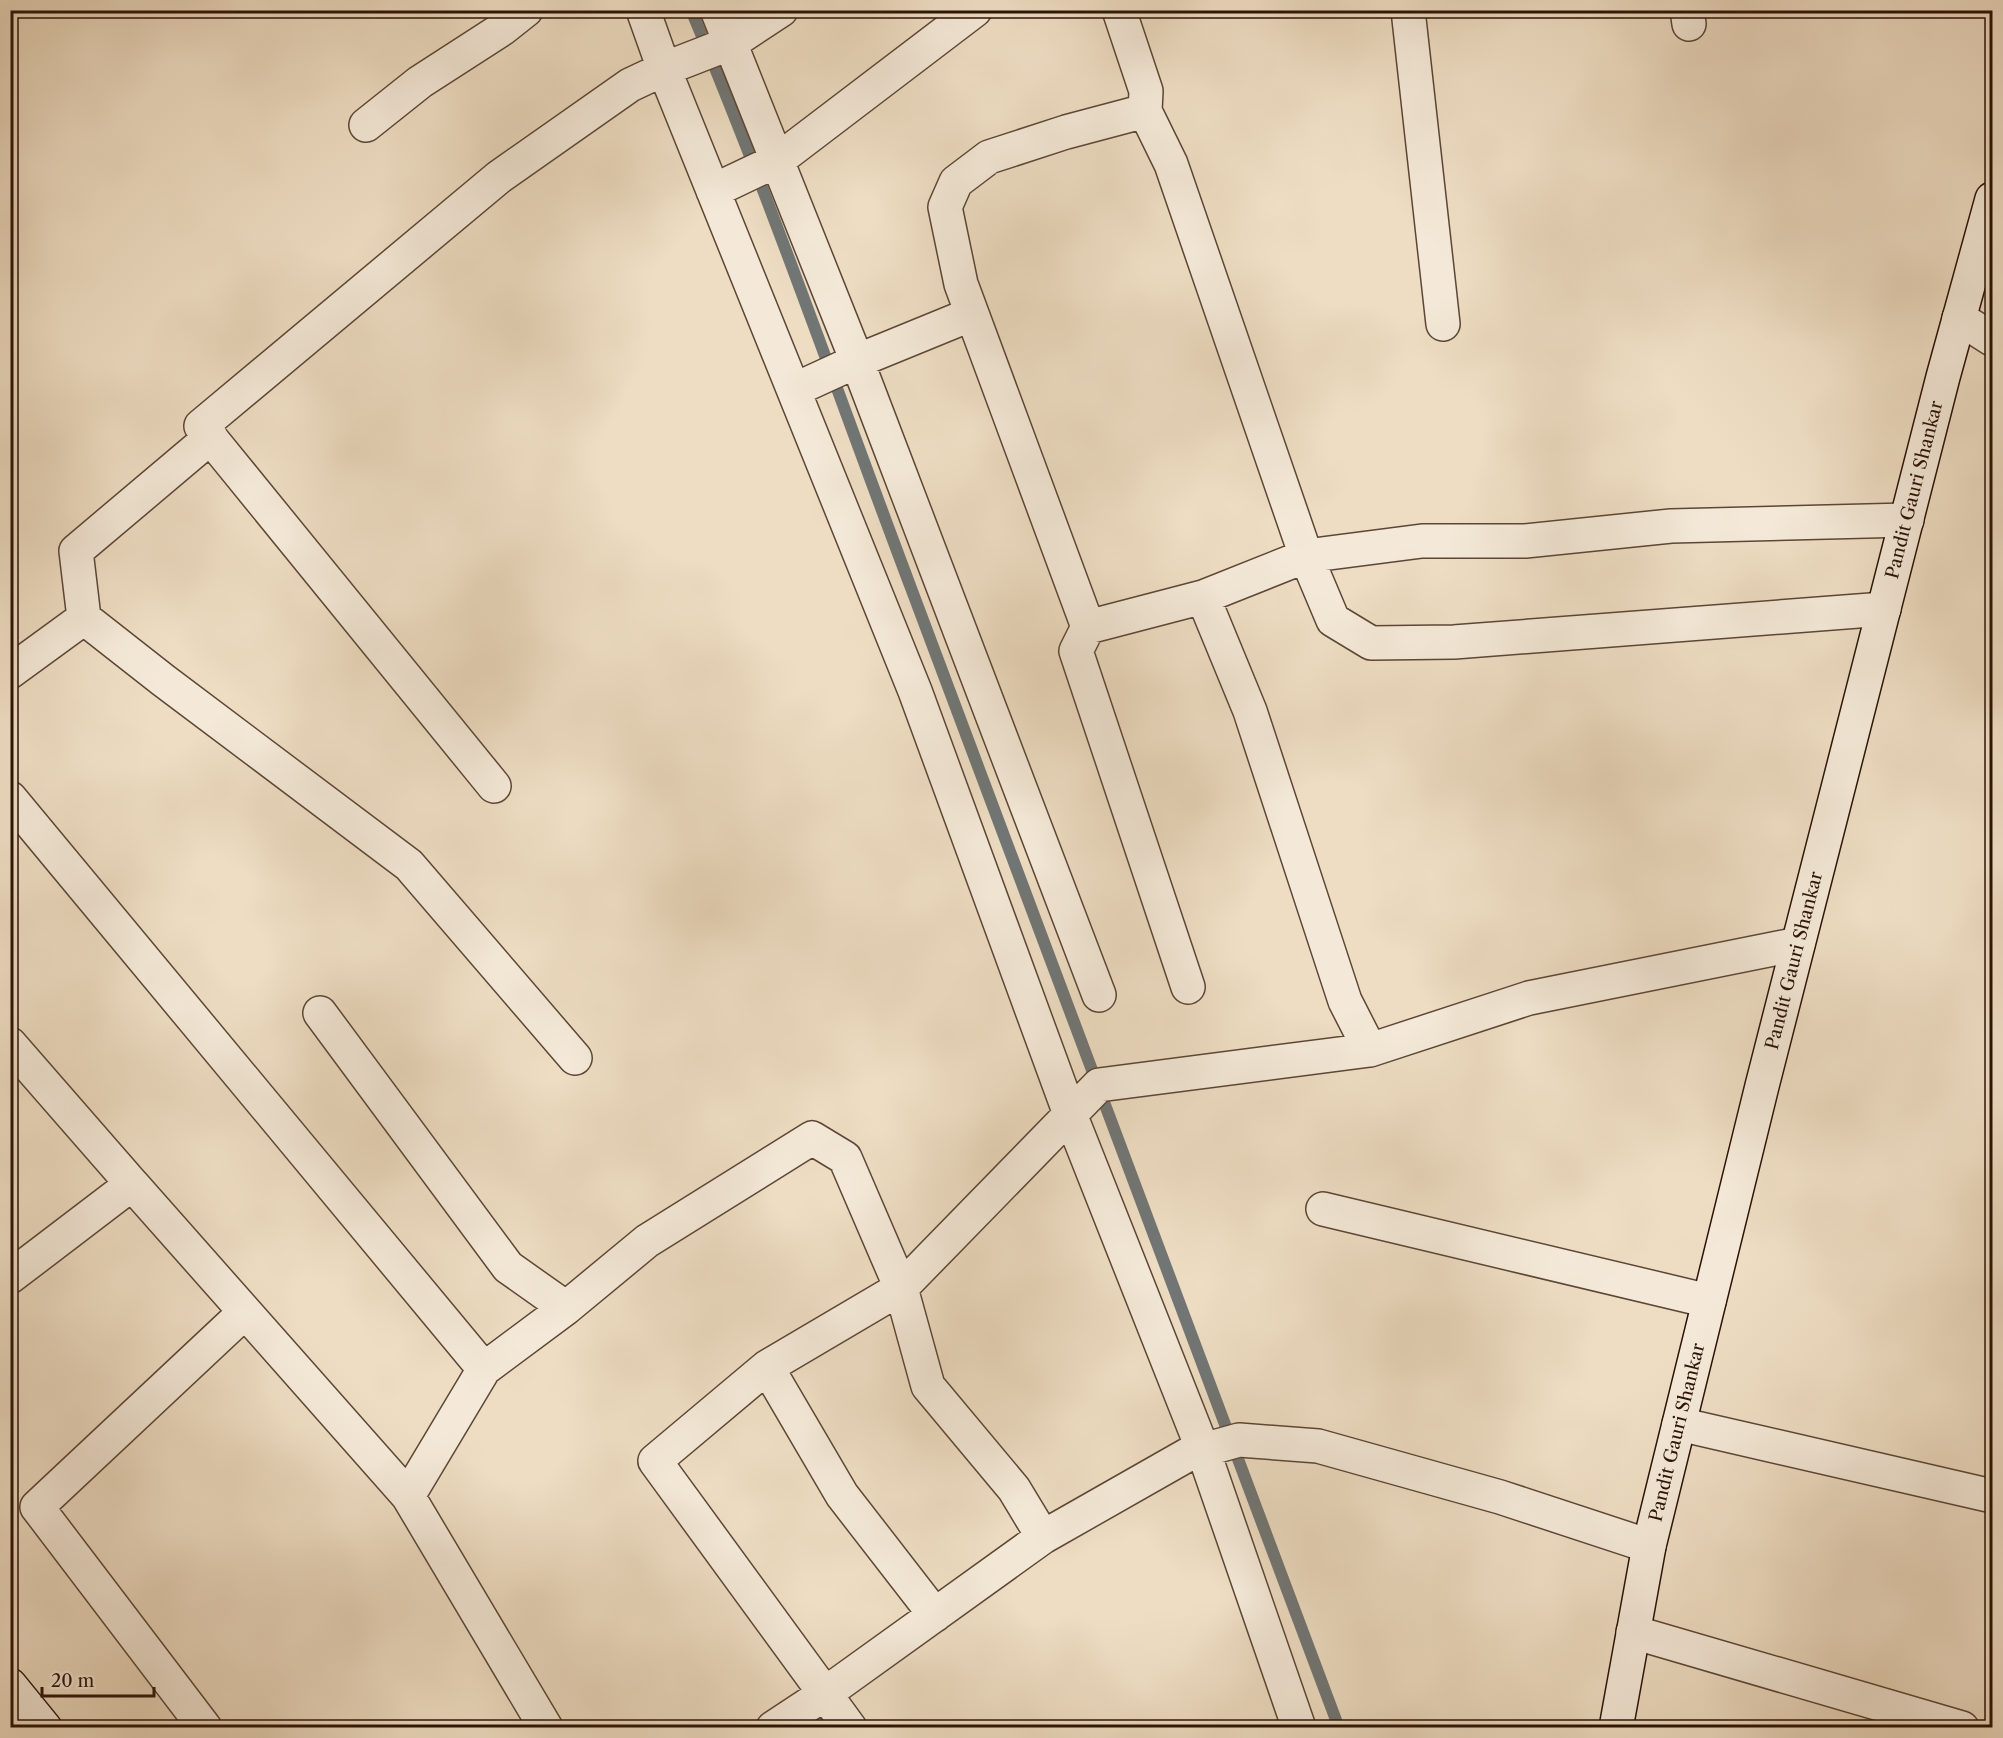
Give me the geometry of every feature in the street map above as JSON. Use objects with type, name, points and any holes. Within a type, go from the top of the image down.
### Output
[{"type":"street","points":[[366,125],[420,82],[502,29],[526,10]]},
{"type":"street","points":[[643,10],[664,69],[915,691],[1070,1114],[1203,1450],[1299,1728]]},
{"type":"street","points":[[717,10],[857,361],[1099,995]]},
{"type":"street","points":[[494,786],[201,426],[499,177],[630,85],[731,43],[781,10]]},
{"type":"street","points":[[713,191],[778,160],[975,10]]},
{"type":"street","points":[[1119,10],[1146,91],[1145,111],[1171,164],[1306,556],[1333,620],[1371,643],[1454,642],[1884,609]]},
{"type":"street","points":[[1408,10],[1443,324]]},
{"type":"street","points":[[1145,111],[1066,132],[989,157],[956,182],[945,207],[961,284],[1088,627],[1076,651],[1188,987]]},
{"type":"street","name":"Pandit Gauri Shankar","points":[[1616,1728],[1649,1546],[1709,1301],[1906,520],[1992,198]]},
{"type":"street","points":[[794,390],[857,361],[972,314]]},
{"type":"street","points":[[1959,318],[1992,339]]},
{"type":"street","points":[[210,437],[76,551],[84,618],[409,865],[575,1058]]},
{"type":"street","points":[[1088,627],[1203,597],[1306,556],[1422,540],[1525,541],[1671,526],[1906,520]]},
{"type":"street","points":[[1203,597],[1250,711],[1345,1000],[1370,1050]]},
{"type":"street","points":[[10,672],[84,618]]},
{"type":"street","points":[[10,798],[484,1369]]},
{"type":"street","points":[[850,1728],[656,1461],[767,1367],[901,1287],[1099,1084],[1370,1050],[1529,998],[1798,944]]},
{"type":"street","points":[[320,1013],[508,1267],[566,1308]]},
{"type":"street","points":[[10,1044],[408,1496],[546,1728]]},
{"type":"street","points":[[408,1496],[484,1369],[566,1308],[647,1241],[812,1138],[845,1158],[901,1287],[928,1386],[1014,1489],[1043,1537]]},
{"type":"street","points":[[10,1277],[132,1184]]},
{"type":"street","points":[[1323,1209],[1709,1301]]},
{"type":"street","points":[[205,1728],[37,1507],[245,1312]]},
{"type":"street","points":[[767,1367],[842,1495],[935,1615]]},
{"type":"street","points":[[1679,1424],[1992,1496]]},
{"type":"street","points":[[773,1728],[826,1693],[1043,1537],[1189,1454],[1239,1440],[1318,1446],[1500,1497],[1649,1546]]},
{"type":"street","points":[[1633,1632],[1962,1728]]},
{"type":"street","points":[[10,1685],[45,1728]]},
{"type":"waterway","points":[[691,10],[777,225],[1339,1728]]}]
